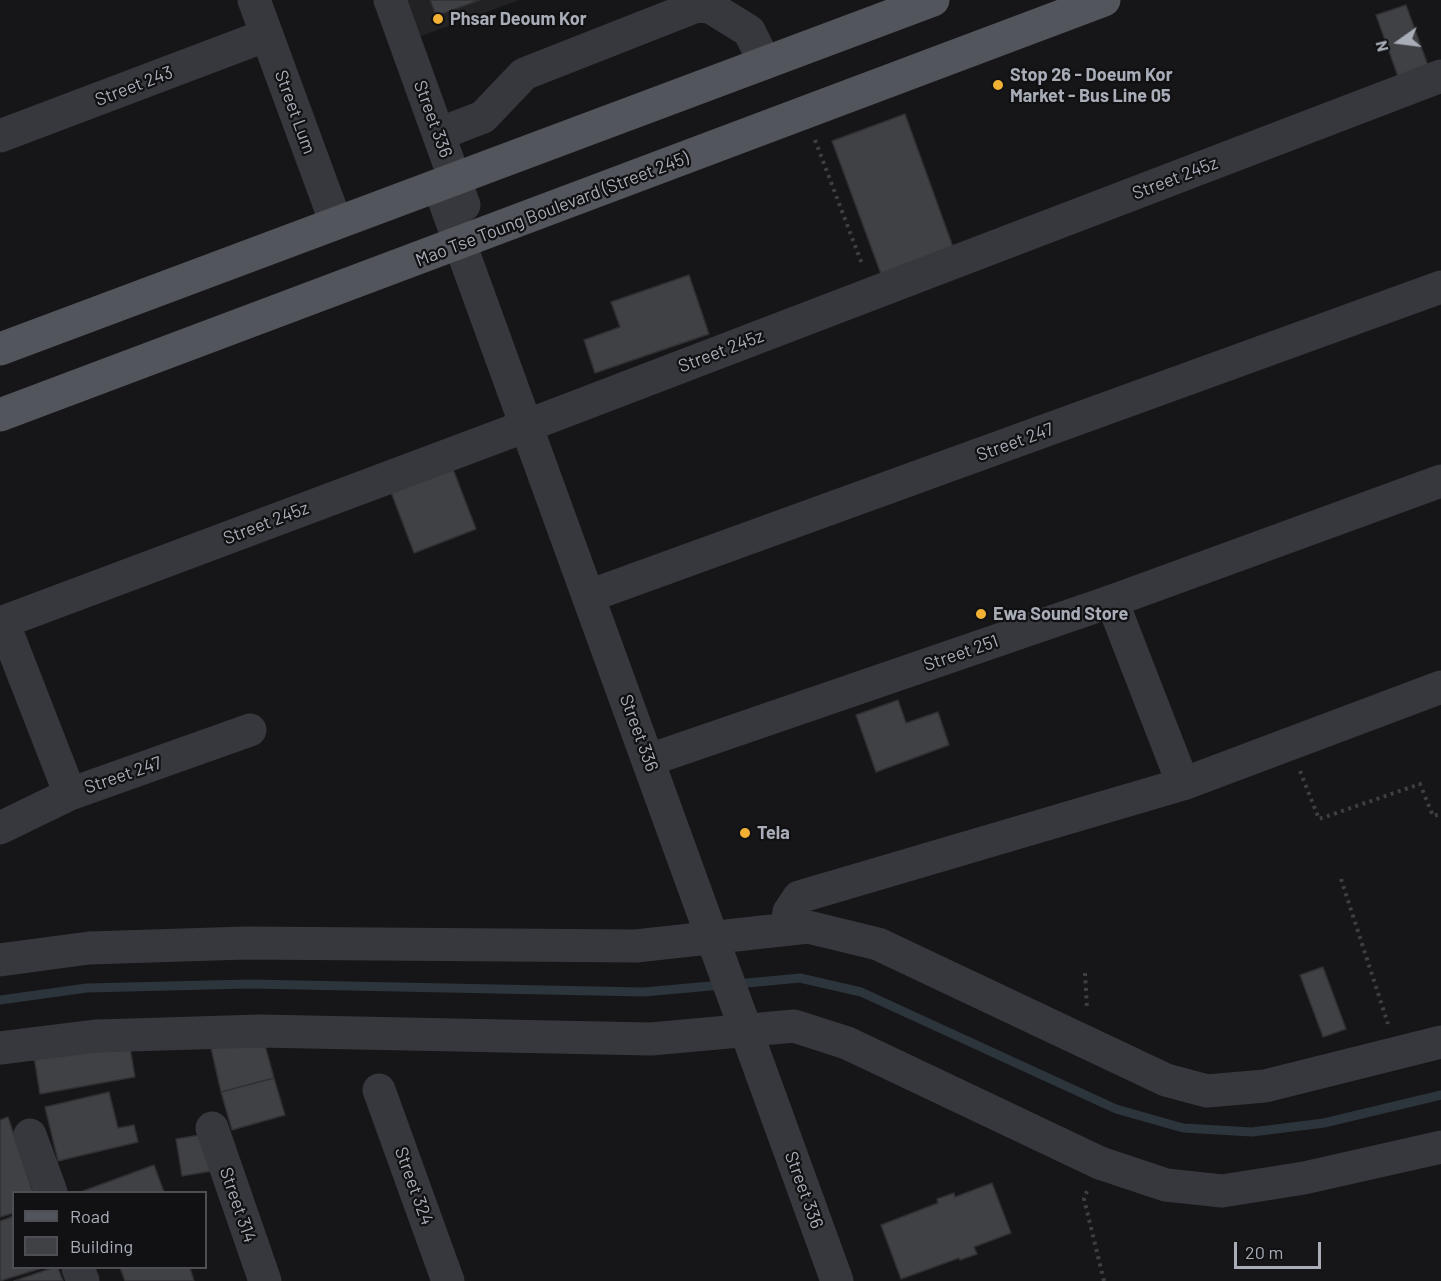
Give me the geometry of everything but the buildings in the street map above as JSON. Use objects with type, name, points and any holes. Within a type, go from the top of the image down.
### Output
[{"type":"main road","points":[[0,349],[765,63],[876,10],[933,0]]},
{"type":"main road","name":"Mao Tse Toung Boulevard (Street 245)","points":[[0,415],[805,113],[1070,6],[1104,0]]},
{"type":"street","name":"Street Lum","points":[[254,0],[336,224]]},
{"type":"street","name":"Street 336","points":[[390,0],[439,134],[447,183],[468,241],[526,426],[837,1281]]},
{"type":"street","points":[[439,134],[483,117],[524,74],[697,6],[710,8],[749,31],[765,63]]},
{"type":"street","name":"Street 243","points":[[0,136],[267,36]]},
{"type":"street","name":"Street 245z","points":[[2,623],[526,426],[1441,76]]},
{"type":"street","name":"Street 247","points":[[589,596],[1441,287]]},
{"type":"street","name":"Street 251","points":[[649,760],[1112,601],[1441,481]]},
{"type":"street","points":[[1112,601],[1183,784]]},
{"type":"street","points":[[2,623],[70,794]]},
{"type":"street","points":[[786,929],[789,912],[799,897],[1183,784],[1441,687]]},
{"type":"street","name":"Street 247","points":[[0,828],[70,794],[250,730]]},
{"type":"street","points":[[0,960],[89,948],[246,943],[636,946],[714,941],[808,927],[878,944],[1166,1080],[1207,1091],[1265,1086],[1441,1042]]},
{"type":"street","points":[[0,1048],[97,1036],[260,1031],[651,1039],[742,1022],[794,1026],[847,1043],[1100,1163],[1166,1185],[1222,1191],[1304,1178],[1441,1147]]},
{"type":"street","name":"Street 324","points":[[379,1090],[448,1281]]},
{"type":"street","name":"Street 314","points":[[212,1128],[265,1281]]},
{"type":"street","points":[[30,1135],[51,1191]]},
{"type":"path","points":[[805,113],[873,293]]},
{"type":"path","points":[[1290,745],[1318,819],[1420,784],[1433,816],[1441,814]]},
{"type":"path","points":[[1341,879],[1398,1053]]},
{"type":"path","points":[[1100,1163],[1084,1199],[1104,1281]]},
{"type":"shaded area","name":"Phsar Deoum Kor","points":[[402,0],[519,0],[416,38]]},
{"type":"waterway","points":[[736,984],[800,978],[861,992],[1116,1109],[1183,1128],[1252,1132],[1324,1123],[1441,1095]]},
{"type":"waterway","points":[[0,1000],[87,988],[250,984],[644,992],[722,985]]},
{"type":"place","name":"Phsar Deoum Kor","points":[[438,19]]},
{"type":"place","name":"Stop 26 - Doeum Kor Market - Bus Line 05","points":[[998,85]]},
{"type":"place","name":"Ewa Sound Store","points":[[981,614]]},
{"type":"place","name":"Tela","points":[[745,833]]}]
